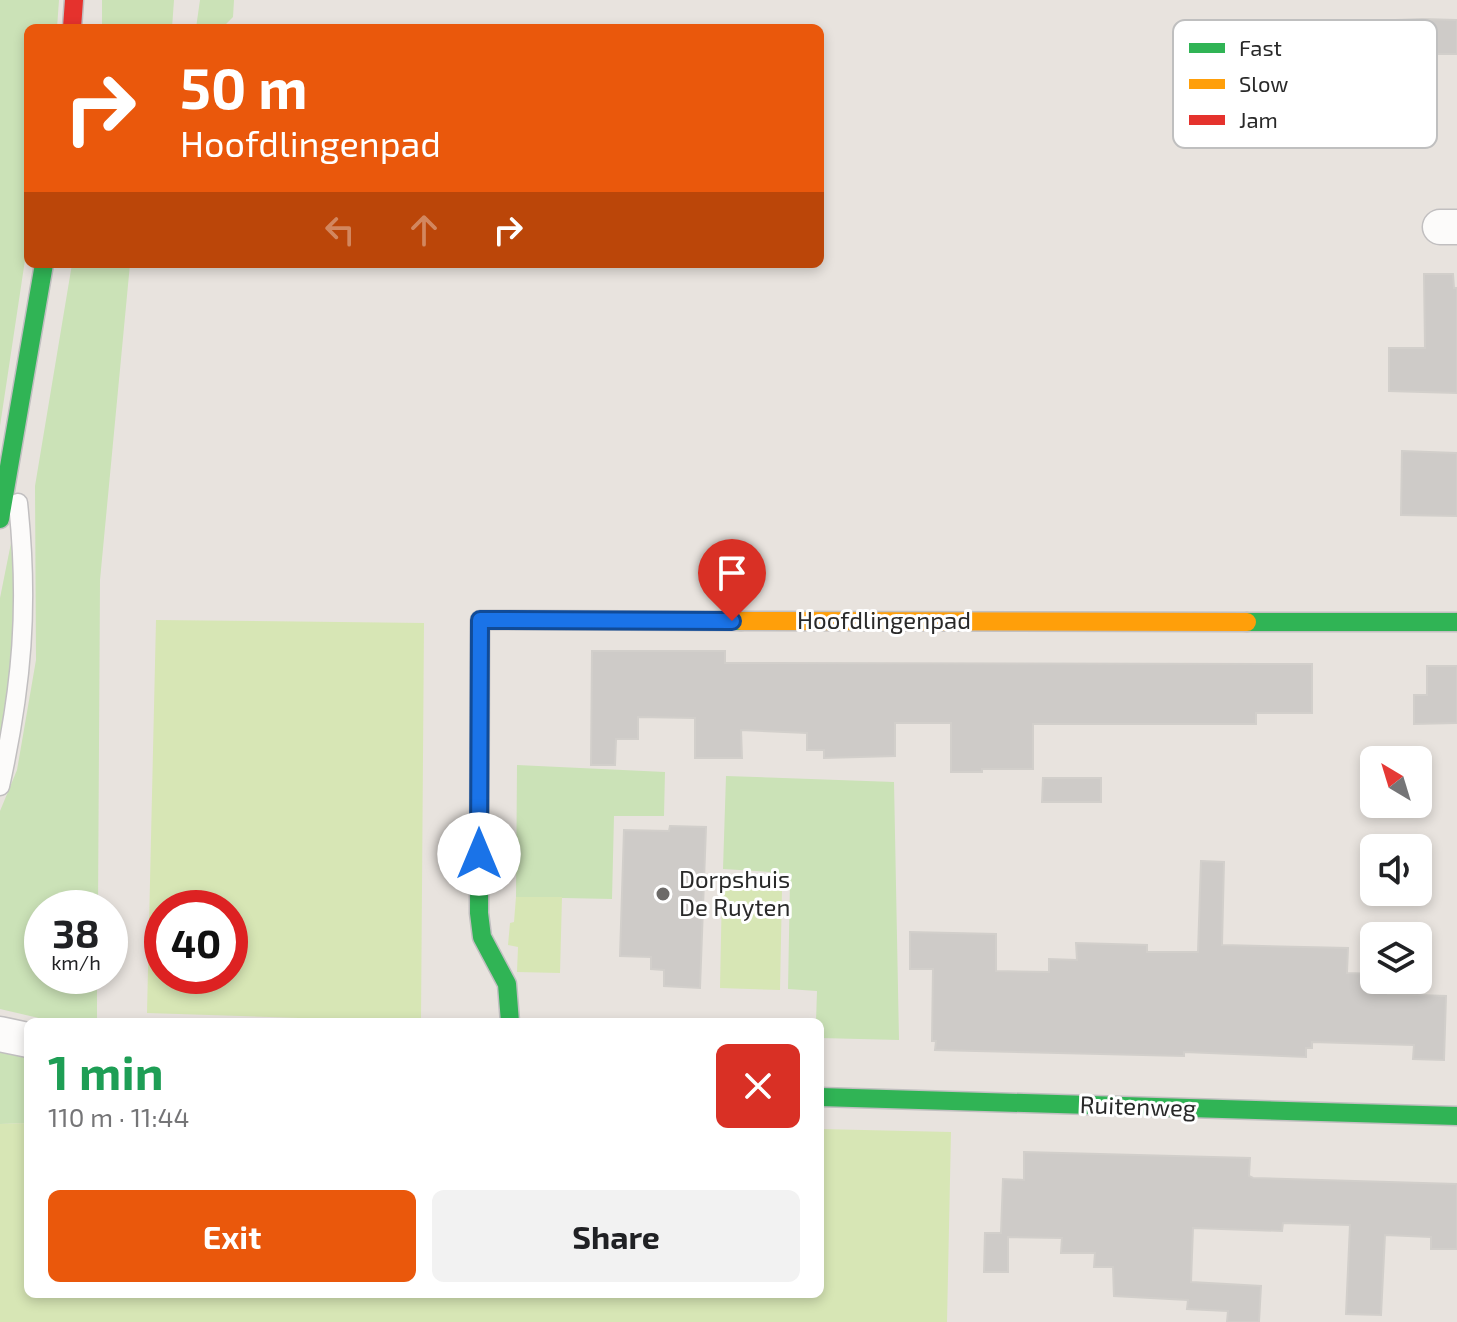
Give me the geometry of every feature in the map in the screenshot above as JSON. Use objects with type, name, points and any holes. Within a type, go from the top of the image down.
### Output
[{"type":"main road","points":[[72,24],[74,0]]},
{"type":"main road","points":[[0,519],[43,268]]},
{"type":"main road","name":"Hoofdlingenpad","points":[[510,1018],[507,984],[482,937],[479,913],[480,620],[1457,622]]},
{"type":"main road","name":"Ruitenweg","points":[[824,1097],[1457,1116]]},
{"type":"street","points":[[0,1034],[24,1039]]},
{"type":"lane","points":[[0,786],[21,677],[24,630],[22,542],[13,455]]},
{"type":"green space","points":[[0,0],[59,0],[57,24],[24,24],[24,267],[0,426]]},
{"type":"green space","points":[[102,0],[174,0],[172,24],[102,24]]},
{"type":"green space","points":[[200,0],[234,0],[233,17],[226,24],[197,24]]},
{"type":"green space","points":[[71,268],[130,268],[100,580],[98,890],[24,890],[24,994],[97,994],[97,1018],[39,1018],[0,1009],[0,811],[17,770],[36,660],[35,486]]},
{"type":"green space","points":[[11,543],[15,608],[12,669],[0,738],[0,598]]},
{"type":"green space","points":[[156,620],[424,623],[421,1018],[147,1013],[147,994],[248,994],[248,890],[150,890]]},
{"type":"green space","points":[[517,765],[665,772],[664,816],[614,816],[612,899],[516,897]]},
{"type":"green space","points":[[726,776],[894,782],[899,1040],[824,1038],[824,1018],[816,1018],[817,991],[788,989],[790,881],[770,880],[770,872],[723,869]]},
{"type":"green space","points":[[722,888],[782,890],[780,990],[720,988]]},
{"type":"green space","points":[[516,897],[562,897],[560,973],[517,972],[518,947],[508,945]]},
{"type":"green space","points":[[0,1048],[24,1053],[24,1123],[0,1124]]},
{"type":"green space","points":[[24,1123],[24,1298],[824,1298],[824,1129],[951,1132],[947,1322],[0,1322],[0,1124]]},
{"type":"building","points":[[1422,19],[1457,20],[1457,54],[1437,54],[1437,20],[1397,20]]},
{"type":"building","points":[[1424,274],[1453,274],[1454,288],[1457,288],[1457,393],[1389,391],[1389,348],[1425,348]]},
{"type":"building","points":[[1402,451],[1457,453],[1457,516],[1401,515]]},
{"type":"building","points":[[592,651],[725,651],[725,663],[1312,664],[1312,713],[1256,713],[1256,724],[1033,724],[1033,769],[982,769],[982,772],[951,772],[951,723],[895,723],[895,756],[824,758],[824,750],[807,750],[807,733],[741,730],[742,758],[695,758],[695,718],[638,717],[638,739],[616,739],[615,765],[591,765]]},
{"type":"building","points":[[1427,666],[1457,666],[1457,723],[1414,724],[1414,695],[1427,695]]},
{"type":"building","points":[[1043,778],[1101,778],[1101,802],[1042,802]]},
{"type":"building","name":"Dorpshuis De Ruyten","points":[[670,826],[706,827],[700,988],[664,986],[664,970],[651,969],[651,957],[620,956],[624,830],[669,831]]},
{"type":"building","points":[[1201,861],[1224,862],[1222,945],[1348,948],[1347,973],[1360,973],[1360,994],[1446,996],[1444,1060],[1413,1059],[1414,1045],[1312,1042],[1312,1048],[1306,1048],[1306,1057],[1184,1052],[1184,1056],[935,1050],[936,1041],[932,1041],[933,969],[910,969],[910,932],[996,934],[996,971],[1049,972],[1049,959],[1077,960],[1076,943],[1147,945],[1147,952],[1198,952]]},
{"type":"building","points":[[1024,1152],[1250,1158],[1249,1176],[1253,1178],[1457,1184],[1457,1249],[1431,1249],[1431,1237],[1385,1235],[1381,1315],[1346,1314],[1350,1225],[1283,1223],[1282,1231],[1193,1228],[1191,1282],[1261,1286],[1259,1322],[1227,1322],[1228,1311],[1187,1309],[1188,1300],[1114,1296],[1113,1267],[1094,1267],[1095,1253],[1061,1253],[1062,1238],[1008,1237],[1008,1272],[984,1272],[985,1233],[1001,1233],[1003,1179],[1024,1180]]},
{"type":"traffic: fast","points":[[0,519],[43,268]]},
{"type":"traffic: fast","points":[[510,1018],[507,984],[482,937],[479,913],[480,620],[741,621]]},
{"type":"traffic: fast","points":[[1247,622],[1457,622]]},
{"type":"traffic: fast","points":[[824,1097],[1457,1116]]},
{"type":"traffic: slow","points":[[741,621],[1247,622]]},
{"type":"traffic: jam","points":[[72,24],[74,0]]},
{"type":"place","name":"Dorpshuis De Ruyten","points":[[663,894]]},
{"type":"route","points":[[479,854],[480,620],[732,621]]}]
